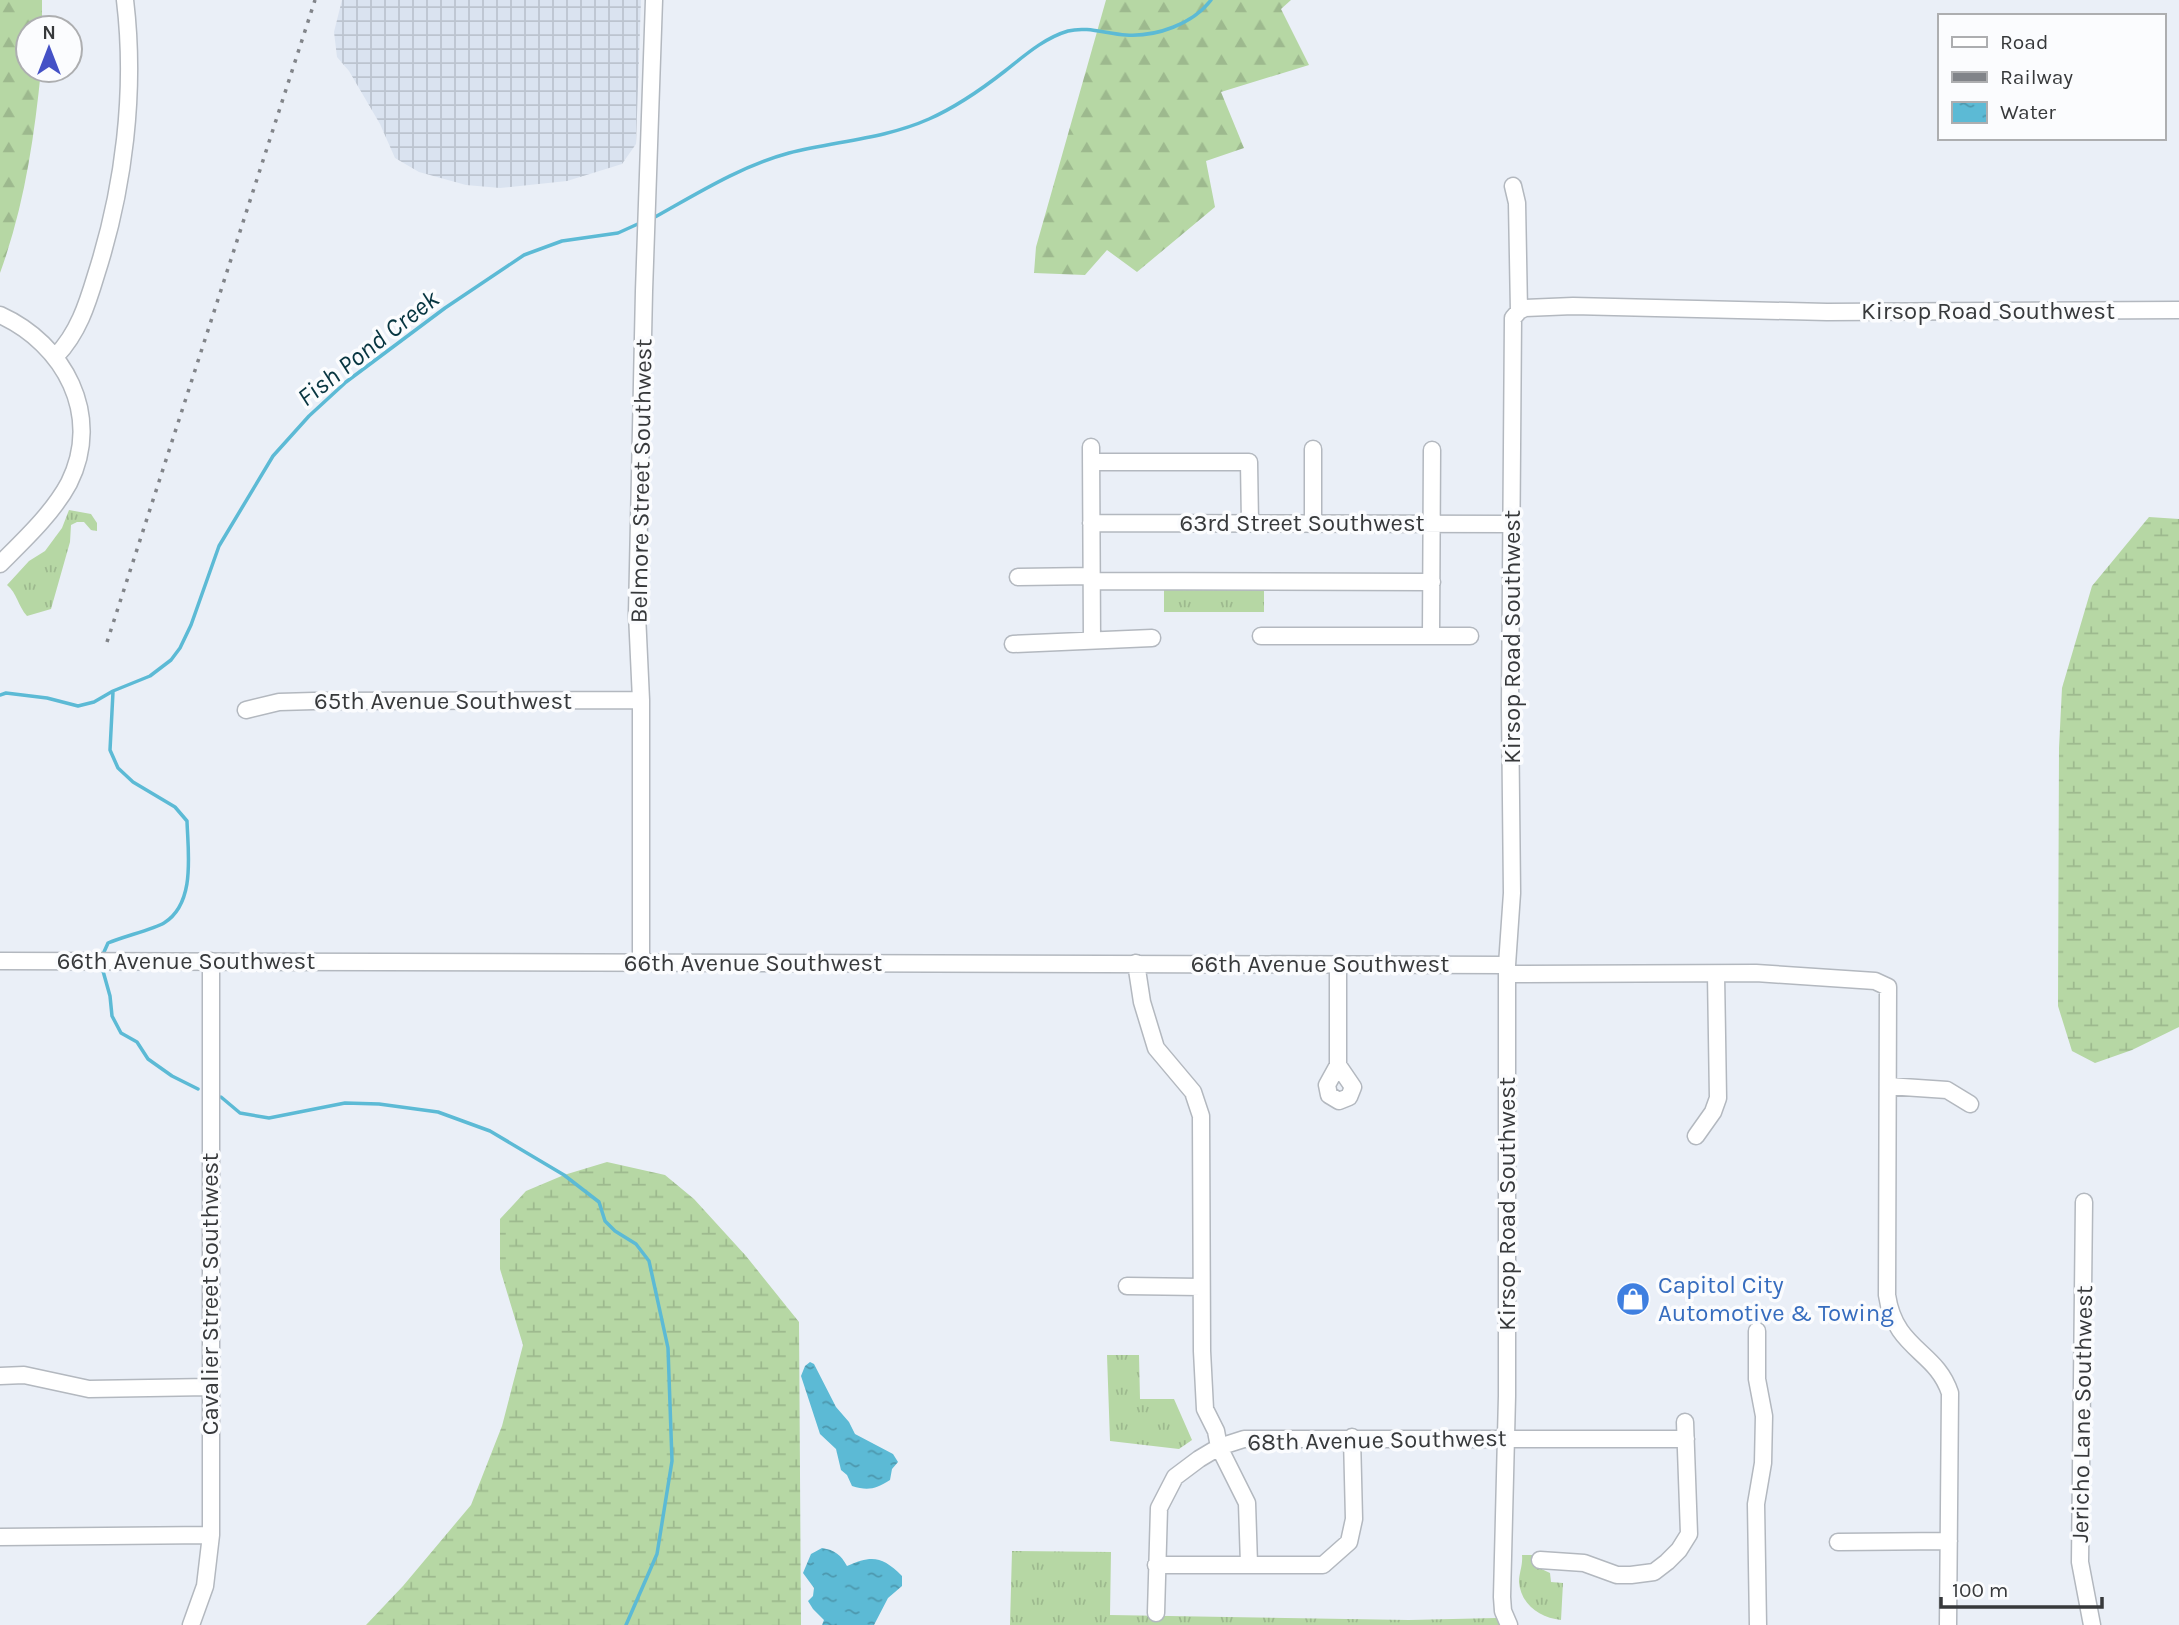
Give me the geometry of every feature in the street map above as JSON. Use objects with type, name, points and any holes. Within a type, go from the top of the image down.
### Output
[{"type":"street","points":[[55,356],[73,334],[89,297],[117,192],[128,94],[125,0]]},
{"type":"street","name":"Belmore Street Southwest","points":[[641,962],[641,700],[637,614],[644,282],[654,0]]},
{"type":"street","points":[[1513,186],[1517,203],[1518,311]]},
{"type":"street","name":"Kirsop Road Southwest","points":[[1509,1625],[1503,1611],[1502,1597],[1506,1438],[1507,969],[1512,893],[1510,706],[1513,318],[1518,311],[1525,308],[1573,306],[1827,312],[2179,310]]},
{"type":"street","points":[[0,315],[32,332],[55,356],[71,383],[77,402],[81,434],[71,479],[58,500],[0,564]]},
{"type":"street","points":[[1313,449],[1313,523]]},
{"type":"street","points":[[1432,450],[1432,636]]},
{"type":"street","points":[[1092,640],[1091,454],[1249,462],[1250,523]]},
{"type":"street","name":"63rd Street Southwest","points":[[1091,523],[1513,524]]},
{"type":"street","points":[[1018,577],[1432,582]]},
{"type":"street","points":[[1261,636],[1470,636]]},
{"type":"street","points":[[1013,644],[1152,638]]},
{"type":"street","name":"65th Avenue Southwest","points":[[246,710],[279,702],[314,701],[641,700]]},
{"type":"street","name":"66th Avenue Southwest","points":[[0,961],[1338,964],[1756,973],[1886,984],[1889,993],[1888,1086]]},
{"type":"street","name":"Cavalier Street Southwest","points":[[191,1625],[205,1586],[211,1535],[211,961]]},
{"type":"street","points":[[1136,963],[1142,1002],[1156,1048],[1193,1092],[1201,1116],[1201,1287],[1205,1409],[1216,1431],[1219,1447],[1247,1503],[1249,1564]]},
{"type":"street","points":[[1338,964],[1338,1065]]},
{"type":"street","points":[[1696,1136],[1713,1112],[1718,1098],[1716,974]]},
{"type":"street","points":[[1948,1625],[1950,1393],[1942,1375],[1906,1351],[1887,1295],[1888,1086],[1947,1090],[1970,1104]]},
{"type":"street","name":"Jericho Lane Southwest","points":[[2084,1202],[2080,1562],[2092,1625]]},
{"type":"street","points":[[1127,1286],[1201,1287]]},
{"type":"street","points":[[1757,1331],[1757,1379],[1764,1416],[1763,1463],[1756,1504],[1758,1625]]},
{"type":"street","points":[[0,1376],[24,1375],[89,1389],[209,1387]]},
{"type":"street","points":[[1540,1560],[1584,1563],[1617,1574],[1643,1575],[1654,1572],[1679,1550],[1689,1534],[1685,1422]]},
{"type":"street","points":[[1156,1565],[1323,1565],[1349,1542],[1354,1519],[1352,1437]]},
{"type":"street","name":"68th Avenue Southwest","points":[[1156,1613],[1159,1508],[1175,1477],[1219,1447],[1244,1439],[1352,1437],[1686,1439]]},
{"type":"street","points":[[0,1537],[211,1535]]},
{"type":"street","points":[[1839,1542],[1949,1541]]},
{"type":"shaded area","points":[[342,0],[641,0],[636,144],[622,164],[567,181],[500,188],[466,185],[419,172],[395,158],[380,124],[349,71],[337,57],[334,32]]},
{"type":"green space","points":[[0,0],[42,0],[42,14],[14,14],[14,84],[39,84],[22,198],[0,273]]},
{"type":"green space","points":[[1106,0],[1291,0],[1281,9],[1309,65],[1221,92],[1244,148],[1206,161],[1215,207],[1137,272],[1107,250],[1085,275],[1034,273],[1036,247]]},
{"type":"green space","points":[[69,510],[91,514],[97,523],[97,531],[91,530],[84,522],[71,525],[70,542],[51,609],[27,616],[7,585],[29,561],[45,551],[62,528]]},
{"type":"green space","points":[[2149,517],[2179,519],[2179,1027],[2132,1050],[2095,1063],[2072,1051],[2058,1006],[2059,748],[2062,688],[2092,586]]},
{"type":"green space","points":[[1164,589],[1264,589],[1264,612],[1164,612]]},
{"type":"green space","points":[[607,1162],[665,1175],[694,1199],[746,1256],[799,1322],[801,1625],[366,1625],[403,1586],[471,1505],[502,1426],[523,1345],[500,1269],[500,1219],[526,1191],[564,1175]]},
{"type":"green space","points":[[1107,1355],[1139,1355],[1140,1399],[1174,1399],[1192,1440],[1179,1449],[1110,1441]]},
{"type":"green space","points":[[1012,1551],[1111,1552],[1110,1615],[1409,1620],[1496,1618],[1500,1625],[1010,1625]]},
{"type":"green space","points":[[1522,1555],[1535,1555],[1535,1566],[1550,1573],[1551,1582],[1563,1583],[1561,1620],[1539,1613],[1523,1597],[1519,1582]]},
{"type":"water","points":[[810,1362],[814,1364],[836,1407],[855,1434],[893,1454],[898,1462],[892,1469],[890,1480],[872,1488],[858,1488],[852,1486],[847,1475],[841,1470],[836,1449],[820,1434],[801,1376]]},
{"type":"water","points":[[822,1548],[837,1554],[847,1566],[876,1559],[888,1564],[902,1576],[902,1586],[888,1598],[874,1625],[822,1625],[824,1620],[808,1601],[813,1596],[814,1588],[803,1573],[811,1554]]},
{"type":"waterway","name":"Fish Pond Creek","points":[[655,217],[720,181],[771,158],[895,131],[929,119],[969,97],[1035,48],[1059,34],[1082,29],[1126,35],[1149,34],[1184,22],[1211,0]]},
{"type":"waterway","name":"Fish Pond Creek","points":[[0,695],[6,693],[47,698],[78,706],[94,702],[150,676],[171,660],[180,648],[219,546],[273,456],[309,416],[346,382],[445,308],[524,255],[562,241],[618,233],[640,223]]},
{"type":"waterway","points":[[104,952],[108,943],[164,923],[174,914],[186,890],[189,862],[187,821],[175,807],[133,782],[118,768],[110,750],[113,692]]},
{"type":"waterway","points":[[103,971],[112,1016],[121,1033],[137,1042],[148,1059],[172,1076],[198,1089]]},
{"type":"waterway","points":[[221,1097],[240,1113],[269,1118],[345,1103],[379,1104],[438,1112],[490,1131],[564,1175],[599,1202],[605,1221],[615,1231],[636,1244],[649,1261],[668,1348],[672,1461],[657,1554],[626,1625]]},
{"type":"railway","points":[[107,642],[315,0]]},
{"type":"place","name":"Capitol City Automotive & Towing","points":[[1633,1299]]}]
